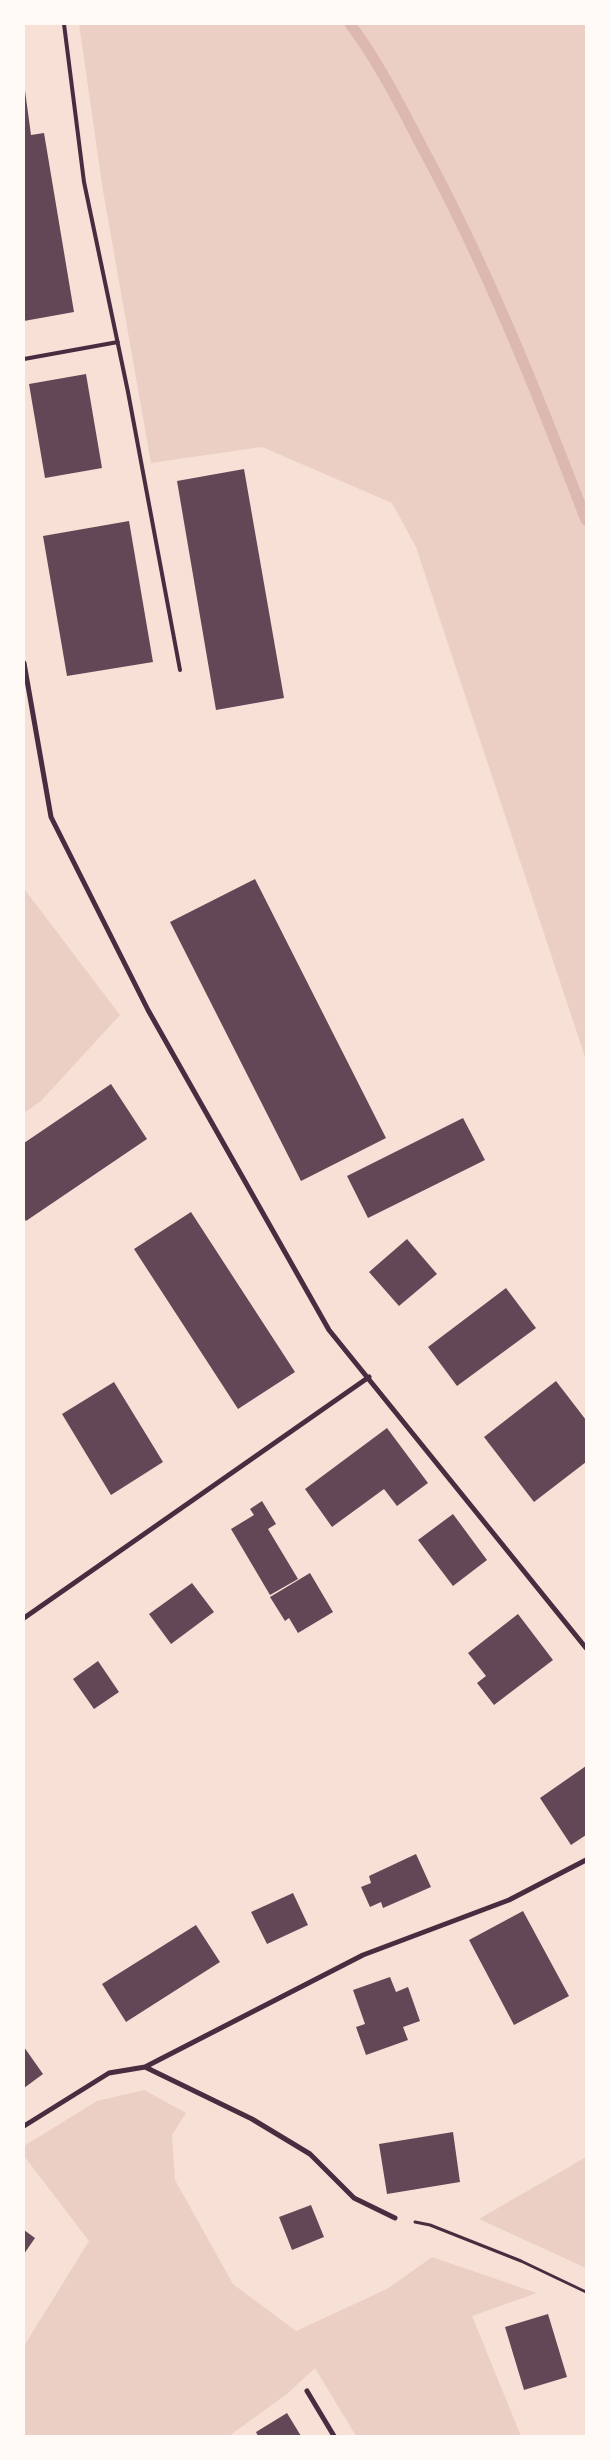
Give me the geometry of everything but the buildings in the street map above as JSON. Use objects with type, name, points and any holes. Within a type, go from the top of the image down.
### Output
[{"type":"street","points":[[24,663],[52,817],[158,1028],[329,1330],[369,1377],[586,1648]]},
{"type":"street","points":[[24,1618],[369,1377]]},
{"type":"street","points":[[24,2126],[109,2073],[145,2067],[363,1955],[509,1900],[586,1860]]},
{"type":"street","points":[[145,2067],[252,2119],[310,2154],[354,2198],[395,2218]]},
{"type":"street","points":[[307,2391],[334,2436]]},
{"type":"lane","points":[[64,24],[84,182],[118,342],[180,670]]},
{"type":"lane","points":[[24,359],[118,342]]},
{"type":"path","points":[[395,2218],[430,2225],[520,2261],[586,2292]]},
{"type":"shaded area","points":[[79,24],[586,24],[586,1060],[416,547],[392,503],[262,447],[151,463],[102,185]]},
{"type":"shaded area","points":[[25,890],[120,1015],[41,1101],[24,1113]]},
{"type":"shaded area","points":[[144,2090],[186,2113],[172,2135],[175,2180],[233,2284],[296,2331],[387,2289],[432,2257],[537,2293],[472,2316],[521,2436],[356,2436],[315,2368],[287,2394],[229,2436],[24,2436],[24,2346],[89,2241],[24,2156],[24,2146],[97,2101]]},
{"type":"shaded area","points":[[586,2157],[586,2268],[479,2219]]},
{"type":"waterway","points":[[350,24],[388,83],[445,190],[467,236],[510,330],[586,520]]}]
